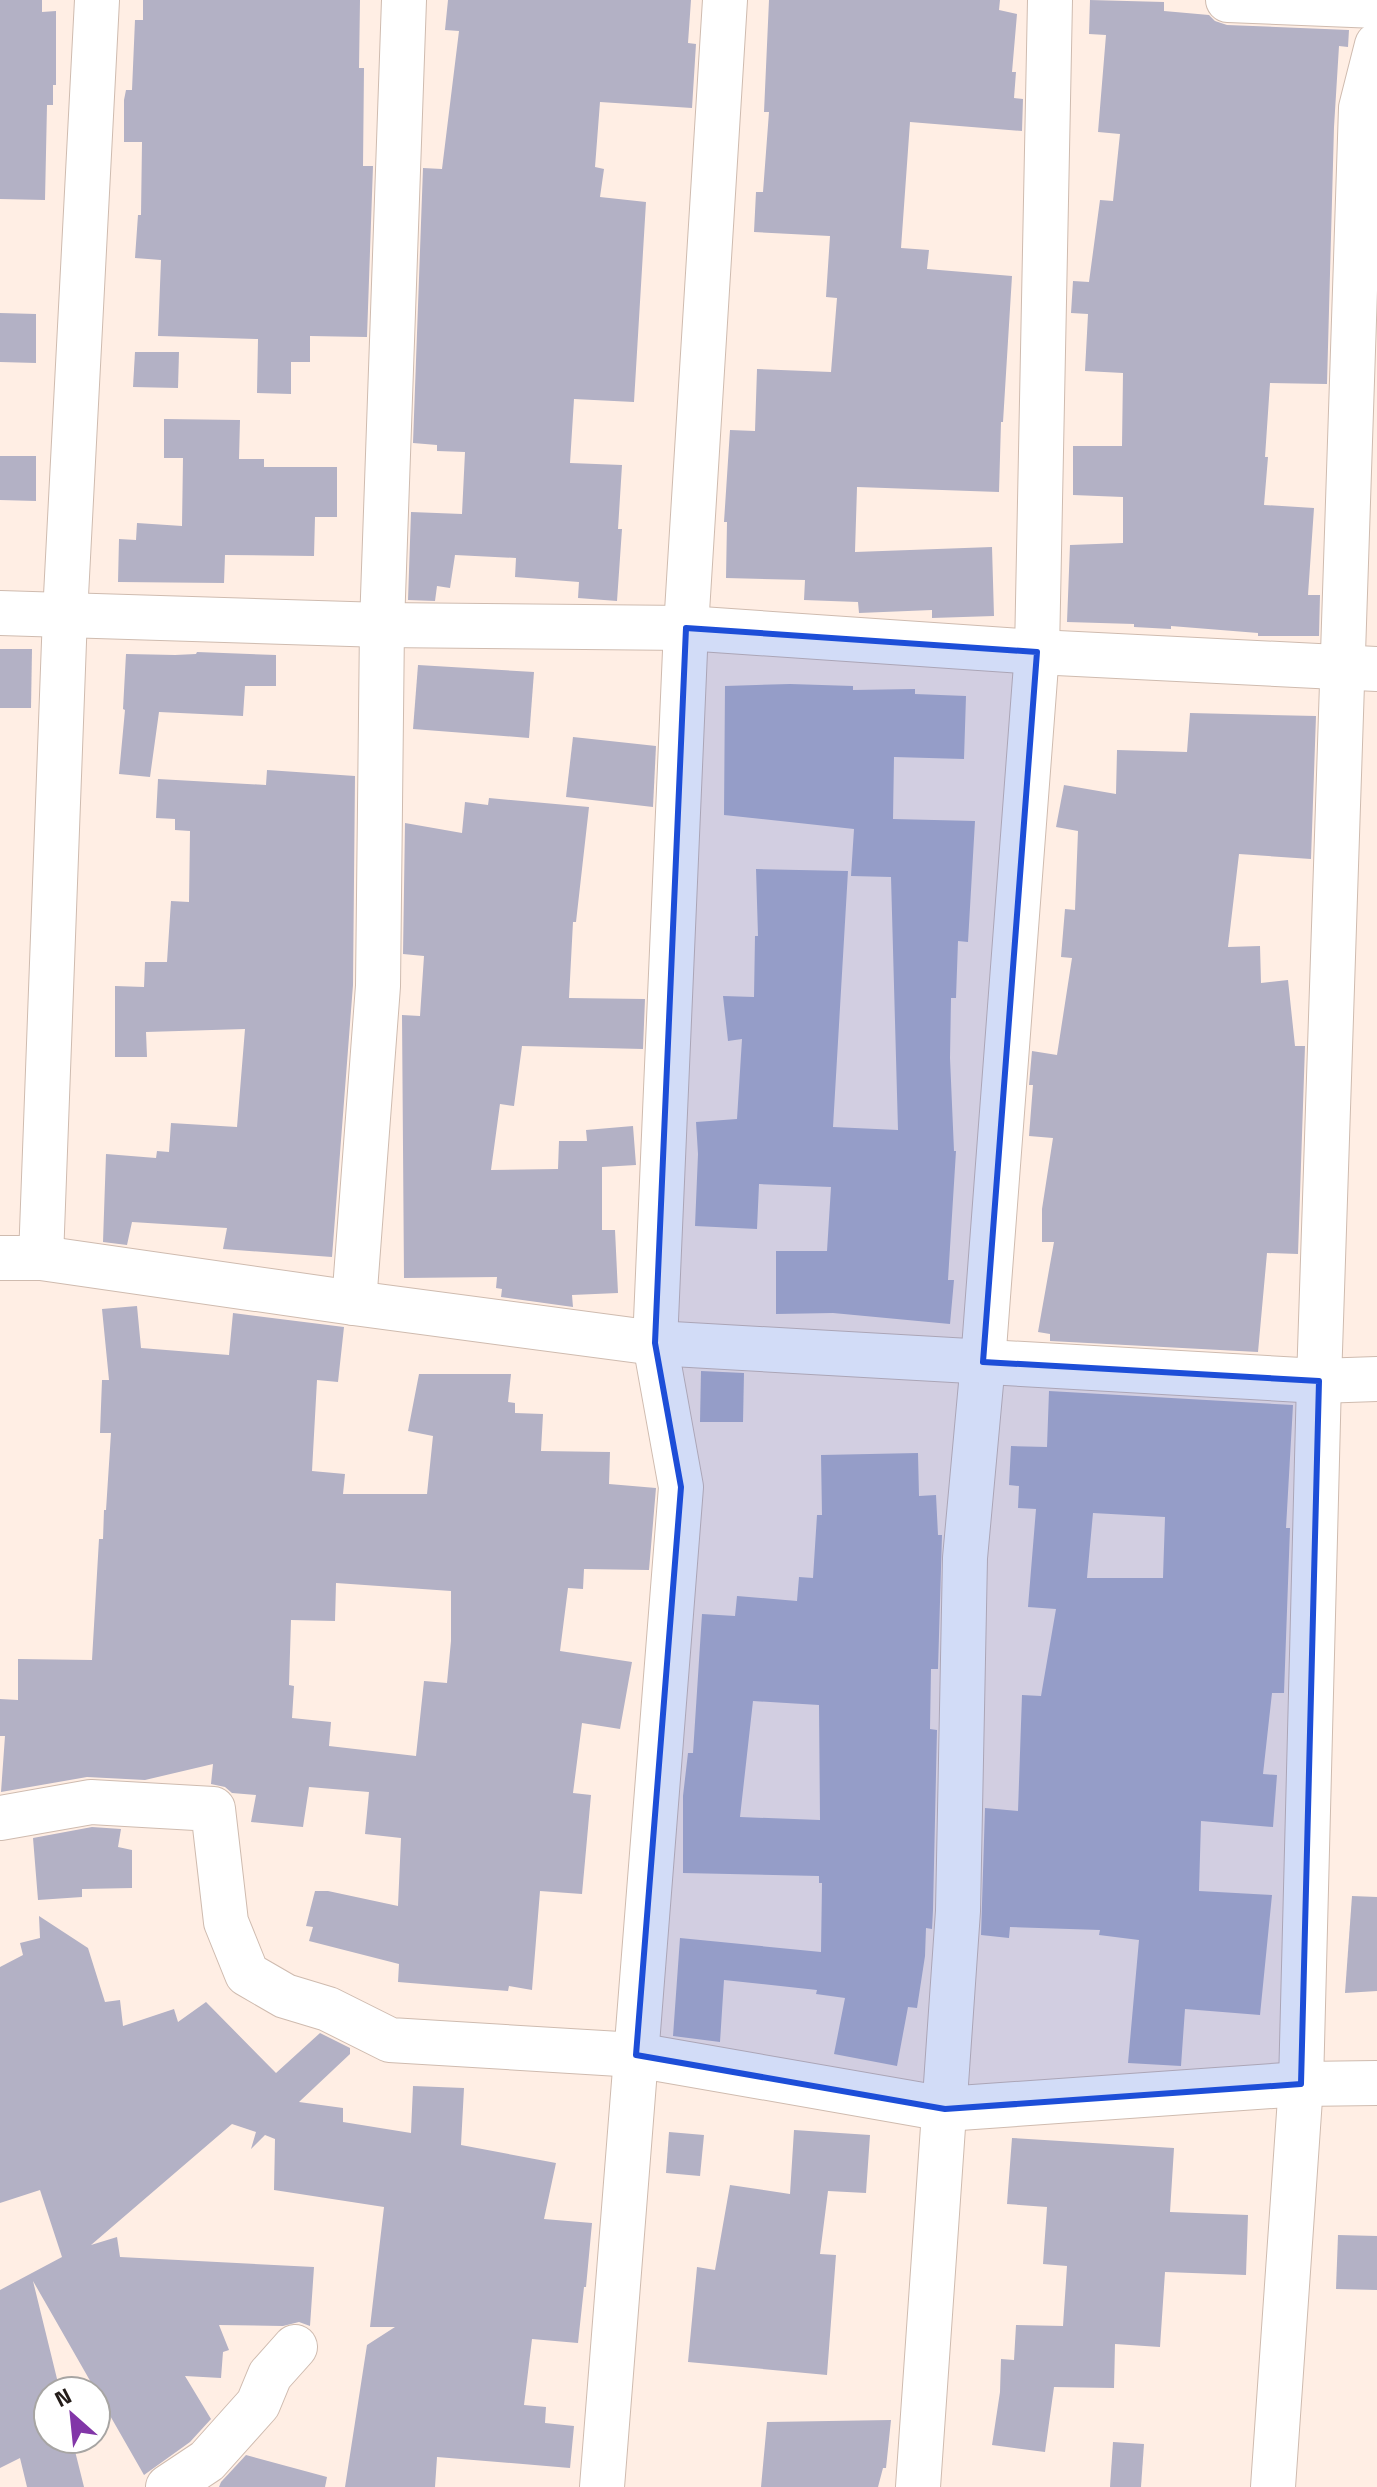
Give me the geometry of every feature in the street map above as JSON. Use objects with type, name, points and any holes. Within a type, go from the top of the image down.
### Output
[{"type":"street","points":[[97,0],[65,615],[20,1258],[655,1343],[1319,1381],[1377,1379]]},
{"type":"street","points":[[354,1303],[378,986],[382,625],[404,0]]},
{"type":"street","points":[[602,2487],[681,1487],[655,1343],[686,628],[725,0]]},
{"type":"street","points":[[918,2487],[958,1911],[965,1558],[983,1362],[1037,652],[1050,0]]},
{"type":"street","points":[[1228,0],[1377,6]]},
{"type":"street","points":[[1273,2487],[1301,2084],[1319,1381],[1360,668],[1361,108],[1377,45]]},
{"type":"street","points":[[0,613],[382,625],[686,628],[1037,652],[1360,668]]},
{"type":"street","points":[[0,1818],[91,1802],[213,1809],[226,1922],[247,1974],[285,1996],[328,2009],[390,2040],[636,2055],[945,2109],[1301,2084],[1377,2083]]},
{"type":"street","points":[[168,2487],[207,2461],[258,2404],[270,2375],[295,2347]]},
{"type":"highlighted area","points":[[686,628],[1037,652],[983,1362],[1319,1381],[1301,2084],[945,2109],[636,2055],[681,1487],[655,1343]]},
{"type":"building","points":[[0,0],[42,0],[42,12],[56,11],[56,85],[53,85],[53,105],[47,105],[45,200],[0,199]]},
{"type":"building","points":[[143,0],[360,0],[359,68],[364,68],[363,166],[373,166],[367,337],[310,336],[310,362],[291,362],[291,394],[257,393],[258,339],[158,336],[161,260],[135,258],[138,215],[141,215],[142,142],[124,142],[124,100],[126,90],[132,90],[135,20],[143,20]]},
{"type":"building","points":[[448,0],[691,0],[688,43],[696,44],[692,108],[600,102],[595,167],[604,169],[600,197],[646,202],[634,402],[574,399],[570,463],[622,465],[617,601],[578,598],[579,582],[515,577],[516,558],[455,555],[450,588],[437,586],[435,601],[408,600],[411,512],[462,514],[465,452],[437,451],[437,445],[413,443],[423,168],[442,169],[459,31],[445,30]]},
{"type":"building","points":[[769,0],[1000,0],[999,10],[1017,14],[1012,72],[1016,72],[1014,98],[1023,99],[1022,131],[910,122],[901,248],[929,250],[927,269],[1012,276],[999,492],[857,487],[855,552],[992,547],[994,616],[932,618],[932,610],[859,613],[858,602],[804,600],[805,580],[726,578],[727,522],[724,522],[730,430],[755,431],[757,369],[831,372],[837,298],[826,297],[830,236],[754,232],[756,192],[763,192],[769,112],[764,112]]},
{"type":"building","points":[[1090,0],[1164,2],[1164,11],[1209,15],[1227,25],[1349,30],[1348,47],[1339,46],[1327,384],[1270,383],[1265,457],[1268,457],[1264,505],[1314,508],[1308,595],[1320,595],[1319,636],[1258,636],[1258,633],[1171,626],[1171,629],[1134,627],[1134,624],[1067,622],[1070,545],[1123,543],[1123,497],[1073,495],[1073,446],[1122,446],[1123,373],[1085,371],[1088,314],[1071,313],[1073,281],[1089,282],[1100,200],[1113,201],[1120,134],[1098,132],[1106,35],[1089,34]]},
{"type":"building","points":[[0,313],[36,314],[36,363],[0,362]]},
{"type":"building","points":[[135,352],[179,352],[178,388],[133,387]]},
{"type":"building","points":[[164,419],[240,420],[239,459],[264,459],[264,467],[337,467],[337,517],[315,517],[314,556],[225,555],[224,583],[118,582],[119,539],[136,540],[137,523],[182,526],[183,458],[164,458]]},
{"type":"building","points":[[0,456],[36,456],[36,501],[0,500]]},
{"type":"building","points":[[0,649],[32,649],[31,708],[0,708]]},
{"type":"building","points":[[197,652],[276,655],[276,686],[245,686],[243,716],[159,712],[150,777],[119,774],[126,654]]},
{"type":"building","points":[[418,665],[534,672],[529,738],[413,729]]},
{"type":"building","points":[[725,686],[853,686],[853,690],[915,689],[915,694],[966,696],[964,759],[894,757],[893,819],[975,821],[968,942],[958,941],[956,998],[951,998],[950,1058],[956,1151],[948,1280],[954,1280],[950,1324],[833,1313],[776,1314],[776,1251],[827,1251],[831,1187],[759,1184],[757,1229],[695,1226],[696,1122],[737,1119],[742,1039],[728,1041],[723,996],[754,997],[755,936],[758,936],[756,869],[848,871],[833,1127],[898,1130],[891,877],[851,876],[854,829],[724,815]]},
{"type":"building","points":[[1190,713],[1316,716],[1311,859],[1239,854],[1228,947],[1260,946],[1261,983],[1288,980],[1295,1046],[1305,1046],[1298,1254],[1267,1253],[1258,1352],[1050,1341],[1050,1334],[1038,1332],[1054,1242],[1042,1242],[1042,1209],[1053,1138],[1029,1136],[1033,1085],[1029,1085],[1032,1051],[1057,1055],[1072,958],[1061,957],[1065,909],[1075,910],[1078,831],[1056,827],[1064,785],[1116,794],[1117,750],[1187,752]]},
{"type":"building","points":[[573,737],[656,746],[653,807],[566,797]]},
{"type":"building","points":[[267,770],[355,776],[353,985],[332,1257],[223,1249],[227,1228],[132,1222],[127,1245],[103,1242],[106,1154],[156,1158],[157,1151],[169,1152],[171,1123],[237,1127],[245,1029],[146,1032],[147,1057],[115,1057],[115,986],[144,987],[145,962],[167,962],[171,901],[189,902],[190,831],[175,830],[175,819],[156,818],[158,779],[266,785]]},
{"type":"building","points":[[489,798],[589,807],[576,922],[573,922],[569,998],[645,999],[643,1049],[522,1046],[514,1106],[500,1104],[491,1170],[558,1169],[559,1141],[587,1141],[586,1130],[633,1126],[636,1165],[602,1167],[602,1230],[615,1230],[618,1293],[572,1295],[573,1307],[501,1297],[502,1289],[496,1288],[497,1277],[404,1278],[402,1015],[420,1016],[424,956],[403,954],[405,823],[462,833],[465,802],[488,805]]},
{"type":"building","points":[[137,1306],[141,1348],[229,1355],[233,1313],[344,1327],[338,1382],[317,1380],[312,1471],[345,1474],[343,1494],[427,1494],[433,1436],[408,1431],[419,1374],[511,1374],[508,1402],[515,1403],[515,1413],[543,1414],[541,1451],[610,1452],[609,1484],[656,1488],[649,1570],[584,1569],[583,1589],[568,1588],[560,1651],[632,1662],[620,1729],[582,1723],[573,1793],[591,1795],[582,1894],[540,1891],[532,1990],[509,1986],[508,1991],[398,1982],[399,1964],[309,1941],[313,1927],[306,1926],[315,1891],[398,1906],[401,1838],[365,1834],[369,1792],[309,1787],[303,1827],[251,1822],[256,1795],[232,1793],[225,1787],[211,1784],[213,1764],[145,1780],[87,1777],[1,1792],[5,1736],[0,1736],[0,1699],[18,1700],[18,1659],[92,1660],[99,1539],[103,1539],[111,1433],[100,1433],[102,1380],[109,1380],[102,1309]],"holes":[[[336,1583],[451,1591],[447,1683],[424,1681],[416,1756],[329,1746],[331,1722],[292,1718],[294,1686],[289,1685],[291,1620],[335,1621]]]},
{"type":"building","points":[[701,1371],[744,1373],[743,1422],[700,1422]]},
{"type":"building","points":[[1049,1391],[1293,1405],[1286,1528],[1290,1528],[1284,1693],[1272,1693],[1263,1774],[1277,1775],[1273,1827],[1201,1821],[1199,1891],[1272,1895],[1260,2015],[1185,2009],[1181,2066],[1128,2063],[1139,1940],[1099,1935],[1100,1930],[1010,1927],[1009,1938],[981,1935],[985,1808],[1018,1811],[1022,1695],[1041,1696],[1056,1609],[1028,1607],[1036,1509],[1018,1508],[1019,1486],[1009,1485],[1011,1446],[1047,1447]],"holes":[[[1093,1513],[1165,1517],[1163,1578],[1087,1578]]]},
{"type":"building","points":[[918,1453],[919,1496],[936,1495],[938,1535],[942,1535],[938,1669],[931,1669],[930,1729],[937,1730],[932,1929],[926,1928],[917,2008],[908,2007],[897,2066],[834,2054],[845,1998],[816,1994],[817,1990],[724,1980],[720,2042],[673,2036],[680,1938],[821,1952],[822,1883],[819,1883],[819,1876],[683,1873],[683,1796],[688,1753],[693,1753],[702,1614],[735,1616],[737,1596],[797,1601],[799,1577],[813,1578],[817,1515],[822,1515],[821,1455]],"holes":[[[753,1701],[819,1705],[820,1820],[740,1817]]]},
{"type":"building","points":[[92,1827],[121,1829],[118,1847],[132,1850],[132,1888],[82,1889],[82,1897],[38,1900],[33,1838]]},
{"type":"building","points":[[1352,1896],[1377,1897],[1377,1991],[1345,1993]]},
{"type":"building","points":[[39,1916],[88,1948],[105,2002],[120,2000],[123,2026],[174,2009],[178,2022],[206,2002],[276,2073],[320,2033],[350,2048],[350,2054],[299,2102],[343,2108],[343,2122],[411,2133],[413,2086],[464,2088],[461,2145],[556,2163],[544,2219],[592,2223],[586,2287],[578,2343],[532,2339],[524,2405],[546,2407],[545,2423],[574,2426],[570,2468],[437,2457],[435,2487],[345,2487],[367,2345],[395,2327],[370,2327],[384,2207],[274,2190],[275,2139],[265,2135],[251,2149],[256,2132],[232,2124],[91,2245],[117,2237],[120,2257],[314,2267],[310,2326],[299,2322],[283,2326],[219,2325],[229,2350],[223,2352],[221,2378],[185,2376],[211,2419],[190,2442],[144,2475],[112,2419],[112,2375],[87,2375],[33,2281],[56,2375],[32,2375],[32,2455],[76,2455],[84,2487],[27,2487],[20,2458],[0,2468],[0,2290],[62,2257],[40,2190],[0,2203],[0,1967],[23,1955],[20,1943],[40,1938]]},
{"type":"building","points":[[794,2130],[870,2135],[866,2193],[828,2191],[820,2254],[836,2255],[827,2375],[688,2362],[697,2267],[715,2270],[730,2185],[790,2194]]},
{"type":"building","points":[[669,2132],[704,2135],[700,2176],[666,2173]]},
{"type":"building","points":[[1012,2138],[1174,2148],[1170,2212],[1248,2215],[1246,2275],[1165,2272],[1160,2347],[1115,2344],[1114,2388],[1054,2387],[1045,2452],[992,2445],[1000,2392],[1001,2359],[1014,2360],[1016,2325],[1063,2326],[1067,2266],[1043,2264],[1047,2207],[1007,2204]]},
{"type":"building","points":[[1338,2235],[1377,2236],[1377,2290],[1336,2289]]},
{"type":"building","points":[[891,2420],[886,2468],[883,2468],[878,2487],[761,2487],[767,2422]]},
{"type":"building","points":[[1113,2442],[1144,2444],[1141,2487],[1110,2487]]},
{"type":"building","points":[[246,2455],[327,2477],[325,2487],[219,2487]]}]
